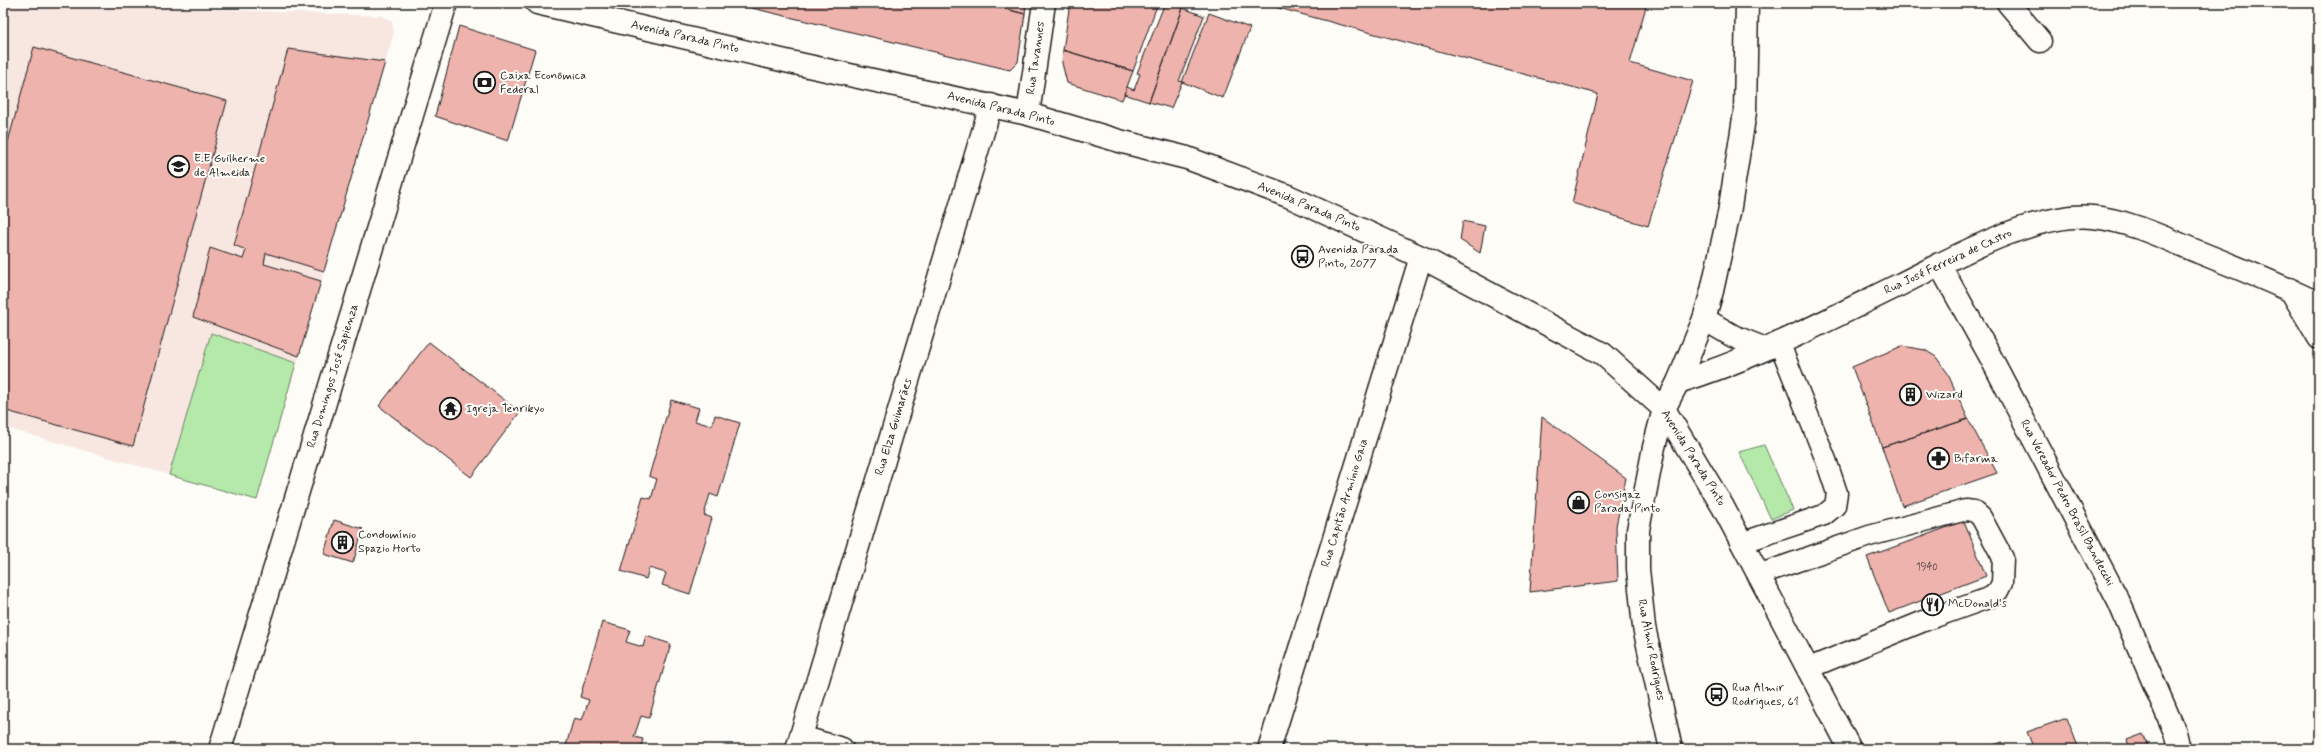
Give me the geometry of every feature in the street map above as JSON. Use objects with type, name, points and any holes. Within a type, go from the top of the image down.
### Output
[{"type":"street","name":"Rua Domingos José Sapienza","points":[[220,749],[446,3]]},
{"type":"street","name":"Avenida Parada Pinto","points":[[537,3],[790,62],[991,105],[1028,114],[1123,142],[1187,158],[1288,196],[1422,257],[1603,354],[1664,409],[1723,507],[1809,668],[1850,749]]},
{"type":"street","name":"Rua Tavannes","points":[[1028,114],[1044,3]]},
{"type":"street","name":"Rua Almir Rodrigues","points":[[1671,749],[1644,627],[1638,569],[1638,530],[1654,447],[1664,409],[1678,382],[1704,319],[1712,291],[1729,213],[1745,112],[1747,3]]},
{"type":"street","points":[[2008,3],[2040,41]]},
{"type":"street","name":"Rua Elza Guimarães","points":[[799,743],[991,105]]},
{"type":"street","name":"Rua José Ferreira de Castro","points":[[1678,382],[1732,364],[1939,264],[2014,231],[2064,218],[2091,217],[2130,224],[2290,289],[2319,304]]},
{"type":"street","name":"Rua Capitão Armínio Gaia","points":[[1269,749],[1422,257]]},
{"type":"street","name":"Rua Vereador Pedro Brasil Bandecchi","points":[[1939,264],[1994,363],[2119,602],[2175,732],[2179,749]]},
{"type":"street","points":[[2290,289],[2319,338]]},
{"type":"street","points":[[1704,319],[1733,336],[1771,345]]},
{"type":"street","points":[[799,743],[842,749]]},
{"type":"lane","points":[[1741,543],[1824,515],[1834,506],[1837,493],[1826,460],[1771,345]]},
{"type":"lane","points":[[1758,575],[1870,536],[1966,510],[1974,511],[1981,517],[2003,558],[2002,583],[1991,597],[1924,621],[1809,668]]},
{"type":"shaded area","name":"E.E Guilherme de Almeida","points":[[3,3],[153,3],[176,8],[382,16],[392,22],[394,32],[257,500],[3,427]]},
{"type":"green space","points":[[211,333],[296,363],[257,500],[169,475]]},
{"type":"green space","points":[[1764,445],[1793,510],[1771,519],[1739,452]]},
{"type":"building","points":[[731,3],[982,3],[1025,14],[1018,62],[1010,70]]},
{"type":"building","points":[[982,3],[1026,3],[1025,14]]},
{"type":"building","points":[[1070,3],[1158,3],[1133,71],[1063,50]]},
{"type":"building","points":[[1165,3],[1183,8],[1149,102],[1124,94],[1127,87],[1134,90],[1140,74],[1137,73]]},
{"type":"building","points":[[1260,3],[1647,3],[1630,63],[1693,81],[1648,226],[1572,203],[1598,94]]},
{"type":"building","points":[[1183,8],[1204,16],[1179,81],[1182,82],[1171,108],[1149,102]]},
{"type":"building","points":[[1209,13],[1250,28],[1223,98],[1182,82]]},
{"type":"building","name":"Caixa Econômica Federal","points":[[459,26],[535,50],[508,141],[435,116]]},
{"type":"building","points":[[34,47],[227,101],[133,446],[3,410],[3,160]]},
{"type":"building","points":[[288,49],[385,62],[324,271],[266,253],[264,264],[321,281],[299,356],[193,317],[210,248],[243,259],[246,250],[234,245]]},
{"type":"building","points":[[1063,50],[1133,71],[1122,100],[1067,83],[1062,63]]},
{"type":"building","points":[[1463,221],[1485,226],[1480,253],[1460,240]]},
{"type":"building","name":"Igreja Tenrikyo","points":[[429,342],[520,412],[471,477],[379,406]]},
{"type":"building","name":"Wizard","points":[[1902,346],[1925,350],[1936,357],[1947,372],[1968,419],[1882,447],[1852,367]]},
{"type":"building","points":[[671,400],[699,408],[695,421],[712,426],[715,415],[740,423],[718,497],[710,494],[704,515],[712,518],[690,594],[662,585],[666,573],[649,568],[646,579],[621,571],[643,497],[651,499],[657,479],[649,476]]},
{"type":"building","name":"Consigaz Parada Pinto","points":[[1542,417],[1626,478],[1616,526],[1618,581],[1530,592]]},
{"type":"building","name":"Bifarma","points":[[1968,419],[1997,473],[1902,506],[1882,447]]},
{"type":"building","name":"Condomínio Spazio Horto","points":[[334,520],[363,529],[353,563],[324,554]]},
{"type":"building","points":[[1964,521],[1986,576],[1889,613],[1867,557]]},
{"type":"building","points":[[602,622],[630,630],[626,642],[643,647],[646,636],[671,644],[649,718],[641,716],[634,737],[643,739],[640,749],[565,749],[574,718],[582,720],[589,700],[580,697]]},
{"type":"building","points":[[2067,718],[2079,749],[2034,749],[2027,732]]},
{"type":"building","points":[[2143,734],[2149,749],[2130,749],[2127,740]]},
{"type":"building","points":[[2002,742],[2004,749],[1984,749]]},
{"type":"place","name":"Caixa Econômica Federal","points":[[485,83]]},
{"type":"place","name":"E.E Guilherme de Almeida","points":[[179,166]]},
{"type":"place","name":"Avenida Parada Pinto, 2077","points":[[1302,257]]},
{"type":"place","name":"Wizard","points":[[1910,395]]},
{"type":"place","name":"Igreja Tenrikyo","points":[[450,409]]},
{"type":"place","name":"Bifarma","points":[[1938,459]]},
{"type":"place","name":"Consigaz Parada Pinto","points":[[1579,502]]},
{"type":"place","name":"Condomínio Spazio Horto","points":[[343,542]]},
{"type":"place","name":"McDonald's","points":[[1933,604]]},
{"type":"place","name":"Rua Almir Rodrigues, 61","points":[[1717,695]]}]
